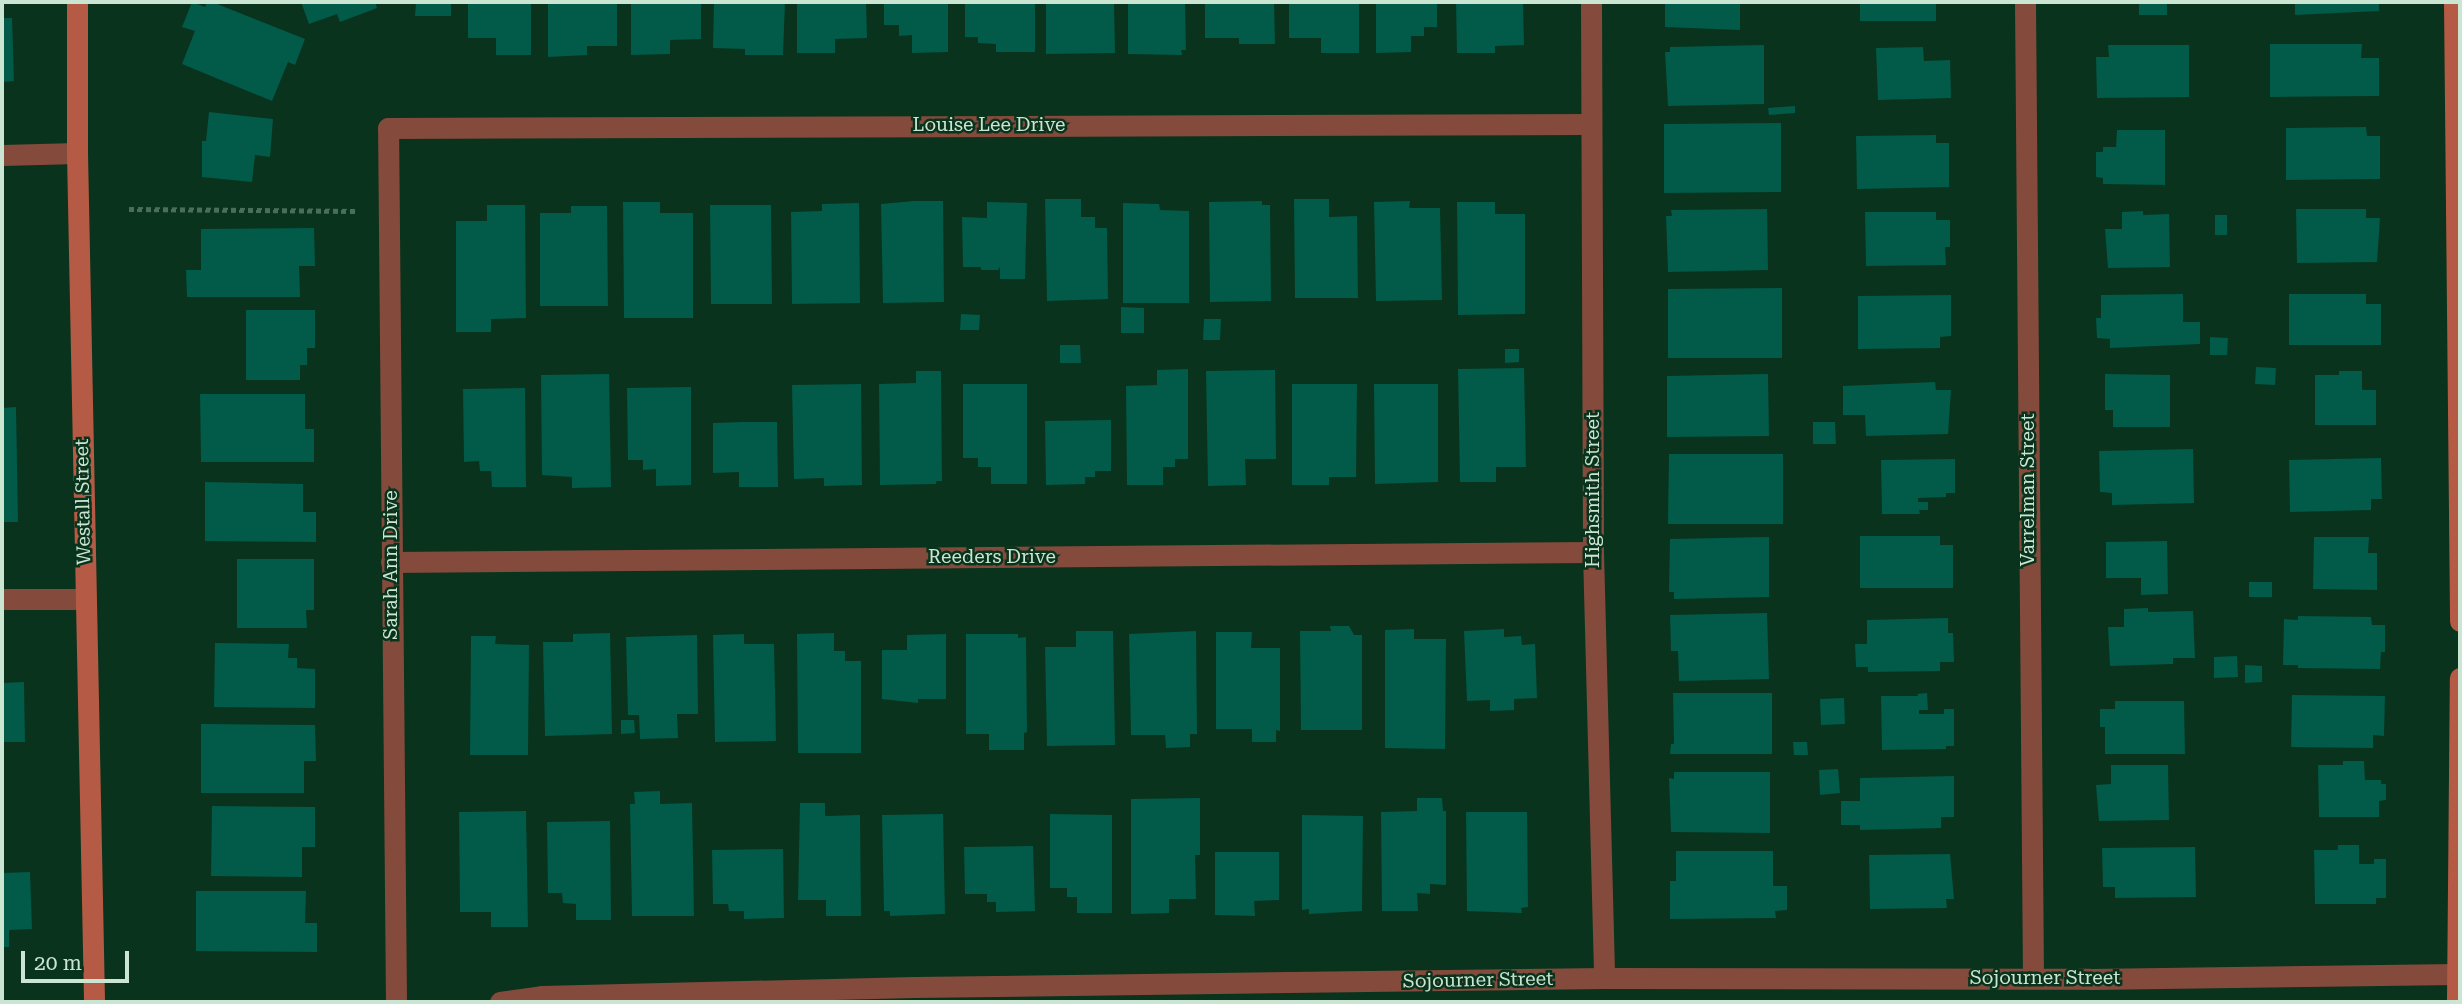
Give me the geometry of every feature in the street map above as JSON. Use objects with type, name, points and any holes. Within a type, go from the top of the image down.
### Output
[{"type":"street","name":"Westall Street","points":[[77,2],[77,153],[94,1002]]},
{"type":"street","name":"Highsmith Street","points":[[1591,2],[1593,552],[1604,978]]},
{"type":"street","name":"Varrelman Street","points":[[2025,2],[2033,978]]},
{"type":"street","points":[[2454,2],[2460,621]]},
{"type":"street","name":"Louise Lee Drive","points":[[387,128],[1590,124]]},
{"type":"street","name":"Sarah Ann Drive","points":[[387,128],[396,1002]]},
{"type":"street","points":[[2,155],[77,153]]},
{"type":"street","name":"Reeders Drive","points":[[391,562],[1593,552]]},
{"type":"street","points":[[2,599],[85,599]]},
{"type":"street","points":[[2457,1002],[2460,678]]},
{"type":"street","name":"Sojourner Street","points":[[500,1002],[542,996],[900,987],[1604,978],[2456,974]]},
{"type":"path","points":[[129,209],[356,211]]},
{"type":"building","points":[[192,2],[205,7],[207,2],[212,2],[305,39],[295,65],[288,62],[272,101],[182,64],[195,31],[182,27]]},
{"type":"building","points":[[301,2],[375,2],[377,8],[340,22],[337,14],[309,24]]},
{"type":"building","points":[[416,2],[451,2],[451,16],[415,16]]},
{"type":"building","points":[[468,2],[531,2],[531,55],[496,55],[496,38],[468,38]]},
{"type":"building","points":[[548,2],[617,2],[617,46],[587,46],[587,55],[548,57]]},
{"type":"building","points":[[631,2],[701,2],[701,39],[670,40],[670,54],[631,55]]},
{"type":"building","points":[[714,2],[785,2],[783,55],[745,55],[745,49],[713,48]]},
{"type":"building","points":[[797,2],[866,2],[867,38],[835,39],[835,53],[797,53]]},
{"type":"building","points":[[884,2],[948,2],[948,52],[912,53],[912,35],[899,36],[899,25],[884,25]]},
{"type":"building","points":[[965,2],[1035,2],[1035,52],[996,52],[996,44],[978,43],[978,37],[965,37]]},
{"type":"building","points":[[1046,2],[1114,2],[1115,53],[1046,54]]},
{"type":"building","points":[[1128,2],[1185,2],[1186,50],[1181,50],[1182,55],[1128,54]]},
{"type":"building","points":[[1205,2],[1274,2],[1275,44],[1239,44],[1239,38],[1205,38]]},
{"type":"building","points":[[1289,2],[1359,2],[1359,53],[1321,53],[1321,38],[1289,38]]},
{"type":"building","points":[[1376,2],[1437,2],[1437,27],[1424,27],[1424,36],[1411,36],[1411,52],[1376,53]]},
{"type":"building","points":[[1456,2],[1523,2],[1524,45],[1495,46],[1495,53],[1457,53]]},
{"type":"building","points":[[1665,2],[1740,2],[1740,30],[1665,27]]},
{"type":"building","points":[[1860,2],[1936,2],[1936,21],[1860,21]]},
{"type":"building","points":[[2139,2],[2167,2],[2167,15],[2139,15]]},
{"type":"building","points":[[2295,2],[2379,2],[2379,11],[2295,15]]},
{"type":"building","points":[[2,18],[12,18],[14,81],[2,82]]},
{"type":"building","points":[[2270,44],[2362,44],[2361,58],[2379,58],[2379,96],[2270,97]]},
{"type":"building","points":[[1764,45],[1764,104],[1668,106],[1665,52],[1670,52],[1670,47]]},
{"type":"building","points":[[2108,45],[2189,45],[2189,97],[2097,98],[2096,57],[2109,57]]},
{"type":"building","points":[[1923,47],[1924,61],[1950,60],[1951,98],[1878,100],[1876,48]]},
{"type":"building","points":[[1795,106],[1795,113],[1769,115],[1768,108]]},
{"type":"building","points":[[209,112],[273,119],[270,157],[255,155],[252,182],[202,177],[202,141],[206,141]]},
{"type":"building","points":[[1781,123],[1781,192],[1664,193],[1664,124]]},
{"type":"building","points":[[2366,127],[2367,136],[2380,136],[2380,179],[2286,180],[2286,128]]},
{"type":"building","points":[[2117,130],[2165,130],[2165,185],[2103,184],[2103,178],[2096,177],[2096,152],[2103,152],[2103,147],[2116,147]]},
{"type":"building","points":[[1936,135],[1936,143],[1949,143],[1949,187],[1857,189],[1856,136]]},
{"type":"building","points":[[1045,199],[1081,199],[1081,217],[1095,217],[1095,228],[1107,228],[1108,299],[1047,301]]},
{"type":"building","points":[[1294,199],[1329,199],[1329,217],[1357,216],[1358,298],[1295,298]]},
{"type":"building","points":[[943,201],[944,302],[883,303],[881,204]]},
{"type":"building","points":[[1262,201],[1262,205],[1270,205],[1271,301],[1210,302],[1209,202]]},
{"type":"building","points":[[1410,201],[1409,208],[1440,208],[1442,300],[1376,301],[1374,202]]},
{"type":"building","points":[[623,202],[660,202],[660,213],[693,213],[693,318],[624,318]]},
{"type":"building","points":[[987,202],[1027,203],[1025,279],[1000,279],[1000,267],[998,270],[981,270],[981,267],[963,267],[962,217],[987,218]]},
{"type":"building","points":[[1457,202],[1495,202],[1495,214],[1525,214],[1525,314],[1458,315]]},
{"type":"building","points":[[859,203],[860,303],[792,304],[791,212],[822,211],[822,204]]},
{"type":"building","points":[[1123,203],[1159,204],[1160,210],[1189,211],[1189,303],[1123,303]]},
{"type":"building","points":[[487,205],[525,205],[526,318],[491,319],[491,332],[456,332],[456,221],[487,221]]},
{"type":"building","points":[[710,205],[771,205],[772,304],[711,304]]},
{"type":"building","points":[[571,206],[607,206],[608,306],[540,306],[540,213],[571,213]]},
{"type":"building","points":[[1767,209],[1768,270],[1668,272],[1666,216],[1672,216],[1671,210]]},
{"type":"building","points":[[2296,209],[2366,209],[2366,218],[2380,218],[2377,262],[2297,263]]},
{"type":"building","points":[[2143,211],[2143,215],[2169,214],[2170,267],[2108,268],[2105,229],[2122,229],[2122,212]]},
{"type":"building","points":[[1865,212],[1936,212],[1936,220],[1950,220],[1950,247],[1945,247],[1946,265],[1866,266]]},
{"type":"building","points":[[2215,215],[2227,215],[2227,235],[2215,235]]},
{"type":"building","points":[[314,228],[315,266],[299,266],[300,297],[187,297],[186,270],[201,270],[201,229]]},
{"type":"building","points":[[1782,288],[1782,358],[1668,358],[1668,289]]},
{"type":"building","points":[[2183,294],[2183,322],[2200,322],[2200,344],[2110,348],[2110,339],[2097,338],[2096,318],[2101,318],[2101,295]]},
{"type":"building","points":[[2289,294],[2366,294],[2366,304],[2381,304],[2381,345],[2289,345]]},
{"type":"building","points":[[1951,295],[1951,336],[1940,337],[1940,348],[1858,349],[1858,296]]},
{"type":"building","points":[[1121,307],[1144,308],[1144,333],[1121,333]]},
{"type":"building","points":[[246,310],[315,310],[315,348],[307,348],[307,365],[300,365],[300,380],[246,380]]},
{"type":"building","points":[[961,314],[980,315],[979,330],[960,330]]},
{"type":"building","points":[[1204,319],[1221,319],[1220,340],[1203,340]]},
{"type":"building","points":[[2210,337],[2228,338],[2227,355],[2210,355]]},
{"type":"building","points":[[1060,345],[1080,345],[1081,363],[1060,363]]},
{"type":"building","points":[[1505,349],[1519,349],[1519,362],[1505,363]]},
{"type":"building","points":[[2256,367],[2276,368],[2275,385],[2255,384]]},
{"type":"building","points":[[1524,368],[1526,467],[1496,467],[1496,482],[1460,482],[1458,369]]},
{"type":"building","points":[[1188,369],[1188,459],[1175,459],[1175,467],[1163,467],[1163,485],[1127,485],[1126,386],[1157,385],[1157,370]]},
{"type":"building","points":[[1275,370],[1276,459],[1245,459],[1246,485],[1208,486],[1206,371]]},
{"type":"building","points":[[916,371],[941,371],[942,481],[936,481],[936,484],[880,485],[879,384],[916,383]]},
{"type":"building","points":[[2339,371],[2362,371],[2362,390],[2376,390],[2376,425],[2315,425],[2315,375],[2339,375]]},
{"type":"building","points":[[609,374],[611,487],[572,488],[572,477],[542,475],[541,375]]},
{"type":"building","points":[[1768,374],[1769,436],[1667,437],[1667,376]]},
{"type":"building","points":[[2105,374],[2170,375],[2170,427],[2113,427],[2113,410],[2105,410]]},
{"type":"building","points":[[1935,382],[1936,390],[1951,390],[1948,434],[1866,436],[1865,415],[1843,415],[1843,386]]},
{"type":"building","points":[[861,384],[862,485],[824,486],[824,478],[794,479],[792,385]]},
{"type":"building","points":[[963,384],[1027,384],[1027,484],[991,484],[991,467],[978,467],[978,458],[963,458]]},
{"type":"building","points":[[1292,384],[1357,384],[1356,477],[1329,477],[1329,485],[1292,485]]},
{"type":"building","points":[[1374,384],[1438,384],[1438,482],[1375,484]]},
{"type":"building","points":[[691,387],[691,485],[656,486],[656,469],[643,470],[643,460],[628,460],[627,388]]},
{"type":"building","points":[[525,388],[526,487],[492,487],[491,471],[480,471],[479,461],[464,462],[463,389]]},
{"type":"building","points":[[200,394],[305,394],[305,429],[314,429],[314,462],[201,462]]},
{"type":"building","points":[[16,407],[18,522],[2,522],[2,408]]},
{"type":"building","points":[[1111,420],[1111,471],[1095,471],[1095,477],[1085,477],[1085,484],[1046,485],[1045,421]]},
{"type":"building","points":[[777,422],[778,487],[739,487],[739,472],[713,473],[713,423]]},
{"type":"building","points":[[1813,422],[1835,422],[1836,444],[1813,444]]},
{"type":"building","points":[[2193,449],[2194,503],[2112,505],[2112,493],[2100,492],[2099,451]]},
{"type":"building","points":[[1669,454],[1783,454],[1783,524],[1668,524]]},
{"type":"building","points":[[2381,458],[2382,499],[2371,499],[2371,510],[2290,512],[2289,460]]},
{"type":"building","points":[[1955,459],[1955,493],[1946,493],[1946,497],[1918,498],[1918,502],[1928,502],[1928,510],[1919,510],[1920,514],[1882,514],[1881,460]]},
{"type":"building","points":[[205,482],[303,484],[303,512],[316,512],[316,542],[205,541]]},
{"type":"building","points":[[1860,536],[1940,536],[1940,545],[1953,545],[1953,588],[1860,588]]},
{"type":"building","points":[[1769,537],[1769,597],[1674,599],[1674,592],[1669,592],[1670,539]]},
{"type":"building","points":[[2314,537],[2369,537],[2368,553],[2377,553],[2377,590],[2313,589]]},
{"type":"building","points":[[2167,541],[2168,594],[2141,595],[2141,578],[2106,578],[2106,542]]},
{"type":"building","points":[[237,559],[314,559],[314,610],[306,610],[307,628],[237,628]]},
{"type":"building","points":[[2249,582],[2272,582],[2272,597],[2249,597]]},
{"type":"building","points":[[2148,608],[2148,612],[2193,611],[2195,658],[2173,658],[2173,664],[2110,666],[2108,627],[2124,627],[2124,609]]},
{"type":"building","points":[[1767,613],[1769,679],[1679,681],[1678,651],[1671,651],[1670,615]]},
{"type":"building","points":[[2298,616],[2371,617],[2372,625],[2385,625],[2385,652],[2381,652],[2380,669],[2298,668],[2298,665],[2283,665],[2284,619],[2298,620]]},
{"type":"building","points":[[1948,618],[1948,633],[1953,633],[1954,662],[1940,662],[1940,671],[1868,672],[1868,667],[1856,667],[1855,644],[1867,644],[1867,620]]},
{"type":"building","points":[[1330,626],[1349,626],[1354,635],[1362,635],[1362,730],[1301,730],[1300,631],[1331,631]]},
{"type":"building","points":[[1414,629],[1414,639],[1446,639],[1445,749],[1385,748],[1385,630]]},
{"type":"building","points":[[1504,629],[1504,637],[1521,636],[1522,645],[1535,644],[1537,698],[1514,699],[1514,710],[1490,711],[1490,700],[1467,701],[1464,631]]},
{"type":"building","points":[[1076,631],[1113,631],[1115,745],[1047,746],[1045,647],[1076,647]]},
{"type":"building","points":[[1196,631],[1197,734],[1190,734],[1190,747],[1166,748],[1165,735],[1131,735],[1129,634]]},
{"type":"building","points":[[1216,632],[1252,632],[1251,648],[1280,648],[1280,731],[1276,730],[1276,742],[1252,742],[1252,729],[1216,729]]},
{"type":"building","points":[[610,633],[612,734],[545,736],[543,642],[573,642],[573,634]]},
{"type":"building","points":[[834,633],[834,651],[845,651],[845,661],[861,661],[861,753],[798,753],[797,634]]},
{"type":"building","points":[[744,634],[744,644],[774,644],[776,741],[715,742],[713,635]]},
{"type":"building","points":[[946,634],[946,699],[918,699],[918,703],[882,699],[882,650],[907,650],[907,635]]},
{"type":"building","points":[[966,634],[1018,634],[1018,638],[1026,637],[1027,732],[1024,733],[1024,750],[989,750],[989,734],[966,734]]},
{"type":"building","points":[[697,635],[698,714],[677,714],[678,738],[640,739],[639,715],[628,715],[626,637]]},
{"type":"building","points":[[471,636],[496,636],[495,644],[529,645],[528,755],[470,755]]},
{"type":"building","points":[[215,643],[289,644],[288,658],[297,658],[297,668],[315,669],[315,708],[214,707]]},
{"type":"building","points":[[2237,656],[2238,677],[2214,678],[2214,657]]},
{"type":"building","points":[[2245,665],[2262,666],[2262,682],[2245,683]]},
{"type":"building","points":[[24,682],[25,742],[2,742],[2,683]]},
{"type":"building","points":[[1673,693],[1772,693],[1772,754],[1670,754],[1671,744],[1674,744]]},
{"type":"building","points":[[1927,693],[1928,710],[1919,710],[1919,714],[1944,714],[1944,709],[1954,709],[1954,746],[1946,746],[1946,749],[1882,750],[1881,696],[1918,696],[1917,694]]},
{"type":"building","points":[[2292,695],[2385,696],[2384,736],[2373,735],[2373,748],[2291,747]]},
{"type":"building","points":[[1844,698],[1845,724],[1821,725],[1820,699]]},
{"type":"building","points":[[2115,701],[2184,701],[2185,754],[2105,754],[2105,727],[2100,727],[2100,709],[2115,709]]},
{"type":"building","points":[[621,720],[634,720],[635,733],[621,734]]},
{"type":"building","points":[[201,724],[315,725],[316,761],[304,761],[304,793],[201,793]]},
{"type":"building","points":[[1793,742],[1807,742],[1808,755],[1794,755]]},
{"type":"building","points":[[2343,761],[2364,761],[2365,780],[2381,780],[2381,784],[2386,784],[2386,800],[2379,801],[2379,817],[2319,817],[2318,765],[2343,765]]},
{"type":"building","points":[[2111,765],[2168,765],[2169,820],[2099,821],[2096,785],[2111,784]]},
{"type":"building","points":[[1838,769],[1840,793],[1820,795],[1819,770]]},
{"type":"building","points":[[1674,772],[1770,772],[1770,833],[1671,832],[1669,778],[1674,779]]},
{"type":"building","points":[[1954,776],[1954,817],[1941,817],[1941,828],[1860,830],[1860,825],[1841,825],[1841,801],[1860,801],[1860,778]]},
{"type":"building","points":[[660,791],[660,804],[692,803],[694,916],[632,916],[630,804],[635,804],[634,792]]},
{"type":"building","points":[[1200,798],[1200,855],[1195,855],[1196,899],[1169,899],[1169,913],[1131,914],[1131,799]]},
{"type":"building","points":[[1417,798],[1442,798],[1443,811],[1446,811],[1446,885],[1430,884],[1430,894],[1417,893],[1418,911],[1382,911],[1381,812],[1417,811]]},
{"type":"building","points":[[800,803],[825,803],[825,816],[860,815],[861,916],[826,916],[826,900],[798,900]]},
{"type":"building","points":[[212,806],[315,807],[315,847],[302,847],[302,877],[211,876]]},
{"type":"building","points":[[526,811],[528,927],[491,927],[491,912],[460,912],[459,812]]},
{"type":"building","points":[[1466,812],[1527,812],[1528,907],[1521,908],[1522,913],[1467,911]]},
{"type":"building","points":[[943,814],[945,914],[890,916],[890,911],[884,911],[882,815]]},
{"type":"building","points":[[1050,814],[1112,815],[1112,913],[1077,913],[1077,897],[1067,897],[1067,888],[1050,888]]},
{"type":"building","points":[[1302,815],[1363,816],[1362,911],[1309,914],[1309,909],[1302,910]]},
{"type":"building","points":[[610,821],[611,920],[576,920],[576,904],[563,903],[562,893],[548,893],[547,822]]},
{"type":"building","points":[[2338,845],[2359,845],[2359,864],[2374,864],[2374,859],[2386,859],[2386,898],[2376,898],[2376,904],[2315,904],[2314,850],[2338,850]]},
{"type":"building","points":[[1033,846],[1035,911],[996,912],[996,902],[987,902],[987,894],[965,894],[964,847]]},
{"type":"building","points":[[2195,847],[2196,897],[2115,898],[2115,887],[2103,887],[2102,848]]},
{"type":"building","points":[[783,849],[784,918],[744,919],[744,911],[729,911],[728,904],[713,904],[712,850]]},
{"type":"building","points":[[1676,851],[1773,851],[1773,886],[1787,886],[1787,910],[1775,911],[1776,918],[1670,919],[1670,881],[1676,881]]},
{"type":"building","points":[[1215,852],[1279,852],[1279,900],[1254,901],[1255,916],[1215,915]]},
{"type":"building","points":[[1950,854],[1954,899],[1946,899],[1947,908],[1870,909],[1869,855]]},
{"type":"building","points":[[30,872],[32,929],[9,930],[9,947],[2,947],[2,873]]},
{"type":"building","points":[[196,891],[306,891],[305,923],[317,923],[317,952],[196,951]]}]
